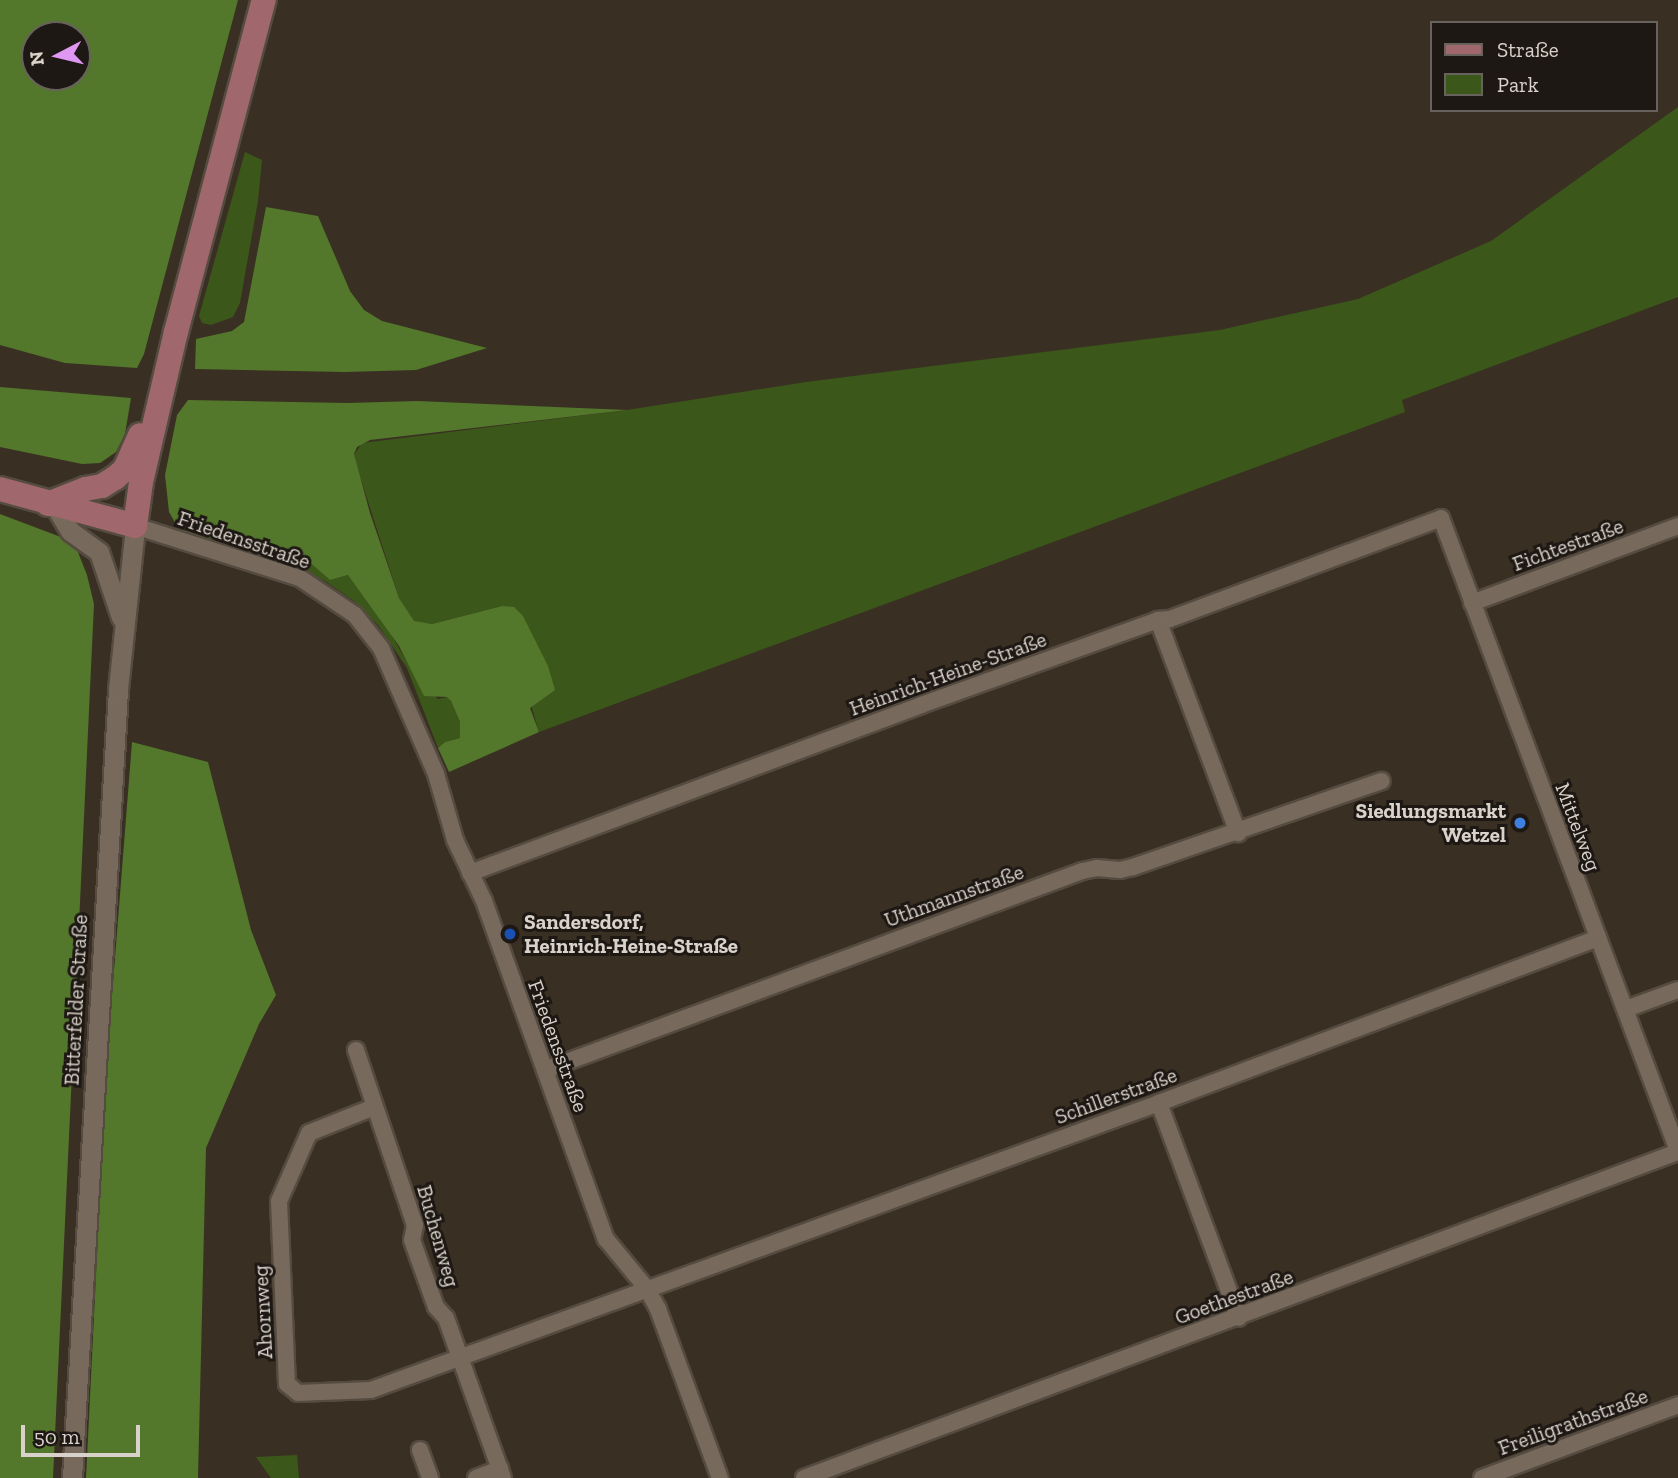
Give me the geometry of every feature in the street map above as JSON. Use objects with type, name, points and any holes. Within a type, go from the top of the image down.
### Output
[{"type":"main road","points":[[0,489],[135,526],[169,360],[264,0]]},
{"type":"main road","points":[[242,85],[263,57],[282,0]]},
{"type":"main road","points":[[51,505],[112,480],[125,469],[138,437],[156,418]]},
{"type":"street","points":[[51,505],[70,531],[92,545],[100,554],[123,621]]},
{"type":"street","name":"Mittelweg","points":[[1441,518],[1678,1151]]},
{"type":"street","name":"Heinrich-Heine-Straße","points":[[470,873],[1441,518]]},
{"type":"street","name":"Bitterfelder Straße","points":[[72,1478],[123,621],[135,526]]},
{"type":"street","name":"Friedensstraße","points":[[135,526],[300,578],[355,615],[382,648],[436,774],[455,840],[484,901],[606,1239],[647,1289],[664,1322],[720,1478]]},
{"type":"street","name":"Fichtestraße","points":[[1472,603],[1678,526]]},
{"type":"street","points":[[1158,620],[1238,833]]},
{"type":"street","name":"Uthmannstraße","points":[[545,1070],[1082,872],[1097,868],[1120,870],[1238,833],[1382,781]]},
{"type":"street","name":"Schillerstraße","points":[[460,1358],[1159,1103],[1598,938]]},
{"type":"street","points":[[1626,1009],[1678,990]]},
{"type":"street","name":"Buchenweg","points":[[356,1050],[415,1224],[412,1240],[436,1307],[446,1318],[502,1474],[476,1478]]},
{"type":"street","points":[[1159,1103],[1239,1318]]},
{"type":"street","name":"Ahornweg","points":[[374,1107],[309,1133],[279,1201],[288,1384],[298,1393],[371,1390],[460,1358]]},
{"type":"street","name":"Goethestraße","points":[[804,1478],[1239,1318],[1678,1151]]},
{"type":"street","name":"Freiligrathstraße","points":[[1482,1478],[1678,1405]]},
{"type":"street","points":[[420,1450],[430,1478]]},
{"type":"green space","points":[[0,0],[238,0],[144,354],[137,368],[65,363],[0,345]]},
{"type":"green space","points":[[1678,107],[1678,297],[1402,400],[1405,412],[539,732],[502,606],[432,624],[414,622],[399,598],[356,464],[354,455],[362,443],[627,410],[806,382],[1220,330],[1358,299],[1491,241]]},
{"type":"green space","points":[[245,152],[262,160],[258,201],[240,303],[233,317],[211,325],[202,323],[199,316]]},
{"type":"green space","points":[[266,207],[318,216],[350,291],[364,310],[382,321],[487,348],[416,370],[345,372],[195,369],[196,339],[232,331],[244,322]]},
{"type":"green space","points":[[0,387],[131,398],[125,434],[116,452],[100,463],[82,464],[0,447]]},
{"type":"green space","points":[[188,400],[347,403],[418,401],[627,410],[370,440],[357,447],[354,454],[370,513],[399,598],[414,621],[432,624],[502,606],[514,607],[523,616],[548,666],[555,690],[530,708],[539,732],[449,772],[438,748],[445,742],[460,738],[460,722],[451,701],[447,697],[424,696],[399,646],[348,575],[330,580],[301,555],[272,547],[193,535],[177,526],[169,512],[165,475],[177,415]]},
{"type":"green space","points":[[0,514],[74,542],[87,575],[94,604],[53,1478],[0,1478]]},
{"type":"green space","points":[[193,535],[272,547],[301,555],[330,580],[348,575],[381,617],[411,669],[438,699],[448,697],[451,701],[460,722],[460,738],[445,742],[438,748],[407,668],[378,625],[354,601],[325,581],[300,570]]},
{"type":"green space","points":[[132,742],[208,762],[251,930],[276,995],[259,1024],[206,1148],[198,1478],[86,1478],[106,1072]]},
{"type":"green space","points":[[297,1455],[299,1478],[271,1478],[256,1457]]},
{"type":"place","name":"Siedlungsmarkt Wetzel","points":[[1520,823]]},
{"type":"place","name":"Sandersdorf, Heinrich-Heine-Straße","points":[[510,934]]}]
